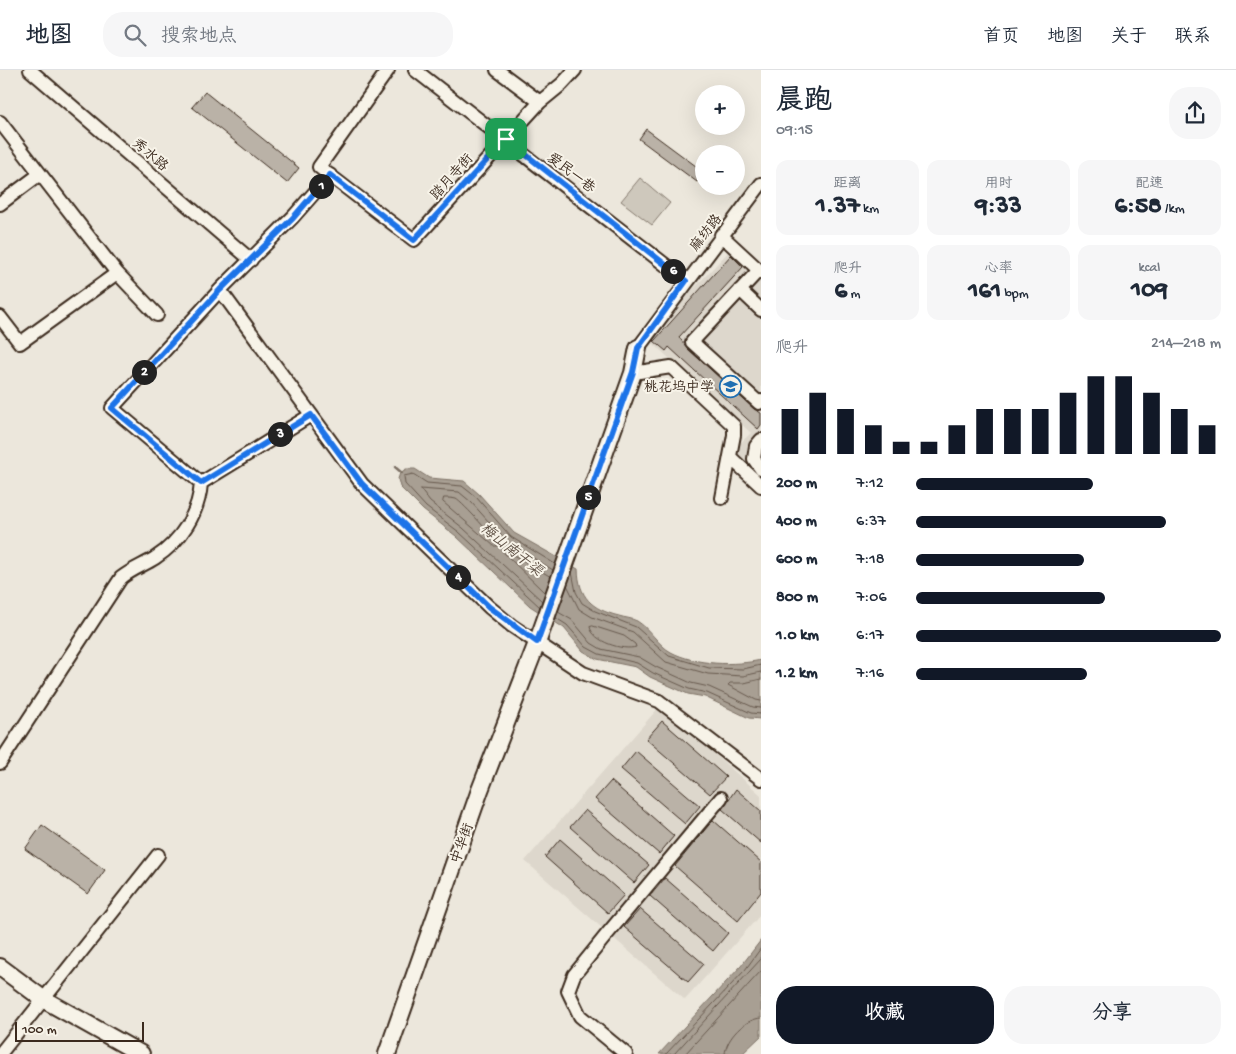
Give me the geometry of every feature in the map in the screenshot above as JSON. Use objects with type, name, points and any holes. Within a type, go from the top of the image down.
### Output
[{"type":"main road","points":[[633,372],[638,348]]},
{"type":"main road","name":"中华街","points":[[387,1054],[473,809],[538,638],[633,372]]},
{"type":"main road","points":[[0,968],[43,1000],[141,1054]]},
{"type":"street","name":"秀水路","points":[[30,70],[252,260]]},
{"type":"street","points":[[201,483],[112,408],[220,290],[293,218],[330,175],[319,167],[388,70]]},
{"type":"street","name":"爱民一巷","points":[[415,70],[686,281]]},
{"type":"street","points":[[497,70],[540,102]]},
{"type":"street","name":"踏月寺街","points":[[330,175],[414,240],[540,102],[562,84],[575,70]]},
{"type":"street","points":[[0,122],[117,273],[157,315]]},
{"type":"street","points":[[0,204],[40,174]]},
{"type":"street","name":"麻纺路","points":[[638,348],[686,281],[761,184]]},
{"type":"street","points":[[721,235],[760,271],[692,342],[760,403]]},
{"type":"street","points":[[0,317],[20,343],[117,273]]},
{"type":"street","points":[[220,290],[362,484],[489,607],[538,638],[594,679],[659,700],[761,779]]},
{"type":"street","points":[[740,290],[761,310]]},
{"type":"street","points":[[633,372],[671,367],[734,426],[722,498]]},
{"type":"street","points":[[201,483],[311,415]]},
{"type":"street","points":[[761,440],[756,446],[754,459],[761,469]]},
{"type":"street","points":[[730,456],[761,486]]},
{"type":"street","points":[[0,763],[121,578],[168,548],[190,522],[200,499],[201,483]]},
{"type":"street","points":[[626,1054],[580,1016],[568,991],[574,975],[608,932],[721,798]]},
{"type":"street","points":[[0,1054],[158,855]]},
{"type":"shaded area","points":[[640,178],[670,203],[652,225],[621,201]]},
{"type":"shaded area","name":"桃花坞中学","points":[[733,247],[761,274],[761,479],[732,451],[751,433],[647,338]]},
{"type":"shaded area","points":[[660,706],[761,795],[761,914],[685,1000],[525,861]]},
{"type":"water","points":[[406,469],[415,469],[429,478],[464,481],[479,494],[514,533],[578,569],[584,594],[594,605],[609,613],[637,621],[671,652],[703,662],[727,664],[761,660],[761,719],[749,718],[705,697],[688,694],[650,677],[636,667],[597,659],[583,651],[564,628],[530,606],[456,536],[423,510],[400,487],[398,479],[400,473]]},
{"type":"water","points":[[761,940],[761,1036],[742,1054],[659,1054],[741,966]]},
{"type":"building","points":[[205,92],[299,168],[287,183],[192,107]]},
{"type":"building","points":[[646,129],[695,165],[695,181],[639,139]]},
{"type":"building","points":[[731,255],[743,267],[679,337],[687,348],[754,409],[761,413],[761,425],[758,429],[669,347],[666,351],[654,341]]},
{"type":"building","points":[[662,721],[726,777],[710,794],[646,739]]},
{"type":"building","points":[[636,751],[700,806],[685,824],[621,769]]},
{"type":"building","points":[[611,781],[674,836],[659,854],[595,799]]},
{"type":"building","points":[[736,789],[761,811],[761,843],[722,809]]},
{"type":"building","points":[[585,810],[649,865],[634,883],[570,827]]},
{"type":"building","points":[[713,820],[761,862],[761,892],[738,921],[675,866]]},
{"type":"building","points":[[42,825],[105,870],[88,894],[25,849]]},
{"type":"building","points":[[560,839],[624,895],[608,913],[545,857]]},
{"type":"building","points":[[665,878],[728,933],[713,951],[650,896]]},
{"type":"building","points":[[640,909],[704,964],[688,982],[624,927]]},
{"type":"waterway","name":"梅山南干渠","points":[[395,467],[402,473]]},
{"type":"place","name":"桃花坞中学","points":[[730,386]]},
{"type":"route","points":[[506,139],[686,281],[638,348],[633,372],[537,642],[512,626],[489,607],[362,484],[311,415],[201,483],[112,408],[220,290],[293,218],[330,175],[414,240],[506,139]]}]
